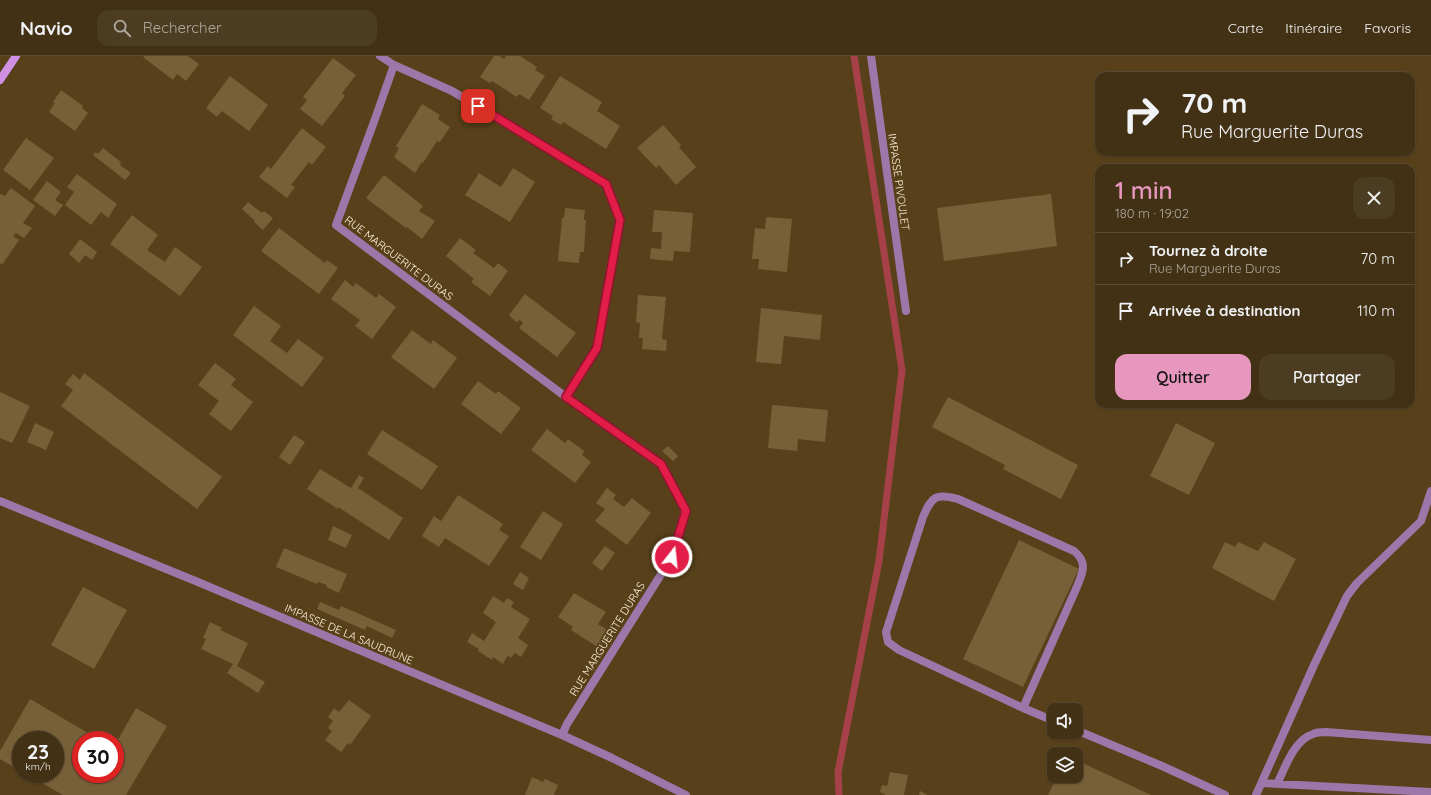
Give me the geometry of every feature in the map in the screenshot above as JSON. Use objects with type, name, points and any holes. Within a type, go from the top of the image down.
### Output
[{"type":"main road","points":[[0,80],[16,56]]},
{"type":"street","points":[[380,56],[394,65],[452,91],[606,184],[620,220],[597,348],[566,397]]},
{"type":"street","name":"IMPASSE PIVOULET","points":[[871,56],[906,311]]},
{"type":"street","name":"RUE MARGUERITE DURAS","points":[[394,65],[336,225],[566,397],[661,464],[686,511],[672,557],[562,735]]},
{"type":"street","points":[[1256,795],[1314,664],[1347,596],[1357,583],[1421,521],[1431,491]]},
{"type":"street","points":[[1023,708],[1083,571],[1081,556],[1074,551],[958,499],[944,496],[937,497],[929,503],[923,516],[886,632],[888,642],[899,650],[1023,708],[1047,718]]},
{"type":"street","name":"IMPASSE DE LA SAUDRUNE","points":[[0,501],[198,582],[562,735],[686,795]]},
{"type":"street","points":[[1277,784],[1296,748],[1304,739],[1312,734],[1326,732],[1431,740]]},
{"type":"street","points":[[1083,733],[1162,766],[1225,795]]},
{"type":"street","points":[[1262,783],[1431,792]]},
{"type":"building","points":[[188,56],[199,64],[186,81],[177,74],[173,80],[143,57]]},
{"type":"building","points":[[494,56],[499,56],[504,59],[506,56],[520,56],[537,67],[535,70],[545,76],[529,100],[519,94],[517,97],[492,81],[490,83],[480,77]]},
{"type":"building","points":[[333,58],[356,75],[342,93],[345,96],[322,126],[300,109],[307,100],[303,97]]},
{"type":"building","points":[[230,76],[268,105],[249,131],[222,111],[217,117],[206,108]]},
{"type":"building","points":[[560,76],[602,102],[597,111],[620,126],[606,149],[563,122],[561,125],[551,119],[553,116],[540,108]]},
{"type":"building","points":[[61,90],[83,106],[82,108],[88,113],[75,131],[49,112],[55,103],[53,102]]},
{"type":"building","points":[[422,104],[440,115],[438,119],[450,127],[440,142],[437,141],[415,173],[394,157],[399,148],[396,146]]},
{"type":"building","points":[[663,125],[681,145],[679,147],[696,167],[676,185],[659,165],[656,168],[637,148]]},
{"type":"building","points":[[302,128],[326,147],[312,165],[309,162],[291,185],[295,187],[287,198],[259,177],[268,166],[271,169]]},
{"type":"building","points":[[26,138],[54,158],[30,190],[3,170]]},
{"type":"building","points":[[103,148],[121,162],[120,165],[131,173],[125,180],[93,155],[96,152],[98,154]]},
{"type":"building","points":[[513,168],[535,182],[510,222],[465,195],[479,173],[501,187]]},
{"type":"building","points":[[77,174],[117,204],[108,218],[101,212],[91,225],[65,205],[74,192],[67,187]]},
{"type":"building","points":[[384,175],[423,206],[419,211],[435,221],[422,239],[366,198]]},
{"type":"building","points":[[47,181],[61,192],[55,200],[63,205],[55,216],[33,200]]},
{"type":"building","points":[[11,188],[35,206],[23,223],[32,228],[24,238],[16,233],[13,236],[19,240],[2,265],[0,263],[0,195],[5,196]]},
{"type":"building","points":[[1051,194],[1057,246],[944,261],[937,208]]},
{"type":"building","points":[[248,202],[262,213],[264,211],[273,218],[263,230],[242,209]]},
{"type":"building","points":[[565,208],[585,210],[584,220],[586,220],[584,252],[580,252],[579,263],[558,261],[562,218],[564,218]]},
{"type":"building","points":[[654,210],[693,213],[690,252],[674,251],[673,261],[650,259],[651,248],[661,249],[662,232],[652,232]]},
{"type":"building","points":[[132,215],[158,235],[147,250],[165,262],[175,247],[202,267],[180,296],[110,244]]},
{"type":"building","points":[[766,217],[792,219],[787,272],[758,269],[759,259],[752,259],[755,228],[765,229]]},
{"type":"building","points":[[279,228],[325,263],[327,260],[338,268],[319,294],[261,251]]},
{"type":"building","points":[[460,238],[476,250],[473,253],[494,268],[498,263],[508,271],[490,296],[471,282],[474,279],[446,256]]},
{"type":"building","points":[[80,239],[97,252],[92,260],[85,255],[79,263],[69,254]]},
{"type":"building","points":[[345,280],[353,287],[356,283],[376,298],[379,294],[396,307],[372,339],[355,326],[360,320],[331,299]]},
{"type":"building","points":[[525,294],[576,333],[557,357],[519,328],[523,323],[520,320],[516,322],[509,315]]},
{"type":"building","points":[[638,295],[666,297],[662,339],[667,340],[666,351],[642,349],[643,338],[639,338],[640,323],[636,322]]},
{"type":"building","points":[[254,306],[281,326],[270,341],[287,353],[298,339],[324,358],[302,387],[233,335]]},
{"type":"building","points":[[761,308],[822,315],[820,340],[784,336],[781,364],[756,362]]},
{"type":"building","points":[[412,330],[431,344],[433,340],[457,358],[434,389],[391,357]]},
{"type":"building","points":[[215,363],[236,379],[231,385],[253,402],[231,431],[209,414],[219,401],[198,385]]},
{"type":"building","points":[[84,373],[222,477],[197,509],[61,406],[73,390],[65,384],[73,374],[80,380]]},
{"type":"building","points":[[478,381],[496,394],[498,391],[521,408],[501,434],[461,404]]},
{"type":"building","points":[[0,392],[30,406],[12,443],[0,438]]},
{"type":"building","points":[[948,397],[1078,465],[1061,499],[1003,469],[1005,465],[932,427]]},
{"type":"building","points":[[772,405],[828,410],[825,442],[798,439],[797,451],[768,448]]},
{"type":"building","points":[[35,423],[54,432],[46,450],[27,442]]},
{"type":"building","points":[[1176,423],[1215,443],[1189,495],[1150,476]]},
{"type":"building","points":[[547,429],[565,443],[568,439],[584,451],[582,455],[591,462],[575,483],[531,450]]},
{"type":"building","points":[[382,430],[438,466],[422,490],[367,454]]},
{"type":"building","points":[[294,435],[305,442],[290,465],[279,457]]},
{"type":"building","points":[[668,446],[678,456],[673,461],[662,451]]},
{"type":"building","points":[[320,469],[351,488],[359,475],[364,478],[358,488],[403,518],[389,540],[307,489]]},
{"type":"building","points":[[607,488],[616,495],[613,499],[624,507],[632,498],[651,513],[627,545],[595,521],[605,509],[596,503]]},
{"type":"building","points":[[458,495],[503,524],[499,530],[509,536],[489,566],[445,538],[439,547],[422,536],[434,516],[441,521]]},
{"type":"building","points":[[543,511],[563,524],[541,560],[520,547]]},
{"type":"building","points":[[333,526],[352,535],[346,548],[328,540]]},
{"type":"building","points":[[1019,540],[1079,569],[1023,687],[963,659]]},
{"type":"building","points":[[1225,542],[1235,547],[1238,542],[1258,551],[1264,542],[1296,559],[1274,601],[1212,568]]},
{"type":"building","points":[[605,546],[615,553],[602,571],[592,563]]},
{"type":"building","points":[[284,548],[347,574],[339,593],[326,587],[327,585],[318,582],[317,584],[276,567]]},
{"type":"building","points":[[520,572],[529,578],[523,590],[513,584]]},
{"type":"building","points":[[83,587],[127,610],[94,669],[51,645]]},
{"type":"building","points":[[574,593],[606,612],[598,624],[609,631],[599,648],[571,630],[573,627],[558,617]]},
{"type":"building","points":[[493,596],[504,603],[507,598],[514,602],[511,607],[530,619],[518,638],[528,645],[521,657],[515,653],[511,658],[508,655],[503,664],[493,657],[492,660],[478,651],[479,649],[467,642],[472,633],[484,641],[496,622],[483,613]]},
{"type":"building","points":[[320,602],[339,610],[341,606],[396,630],[392,638],[367,626],[365,630],[317,609]]},
{"type":"building","points":[[210,622],[222,628],[220,630],[248,643],[237,666],[265,682],[258,693],[227,673],[233,664],[201,649],[206,639],[203,638]]},
{"type":"building","points":[[30,699],[85,731],[72,731],[72,783],[124,783],[123,731],[136,708],[167,726],[126,795],[63,795],[42,783],[64,783],[64,731],[12,731],[12,766],[0,759],[0,751]]},
{"type":"building","points":[[349,700],[371,716],[350,745],[348,743],[341,752],[325,740],[332,731],[328,728],[333,721],[328,717],[334,708],[339,712]]},
{"type":"building","points":[[1083,763],[1151,795],[1048,795],[1054,783],[1083,783]]},
{"type":"building","points":[[890,772],[908,775],[904,795],[884,795],[885,794],[880,792],[882,785],[887,786]]},
{"type":"building","points":[[532,777],[543,782],[545,779],[558,785],[554,795],[525,795]]},
{"type":"building","points":[[920,791],[928,795],[919,795]]},
{"type":"waterway","points":[[839,795],[838,772],[879,561],[902,370],[854,56]]},
{"type":"route","points":[[478,106],[606,184],[620,220],[597,348],[566,397],[661,464],[686,511],[672,557]]}]
